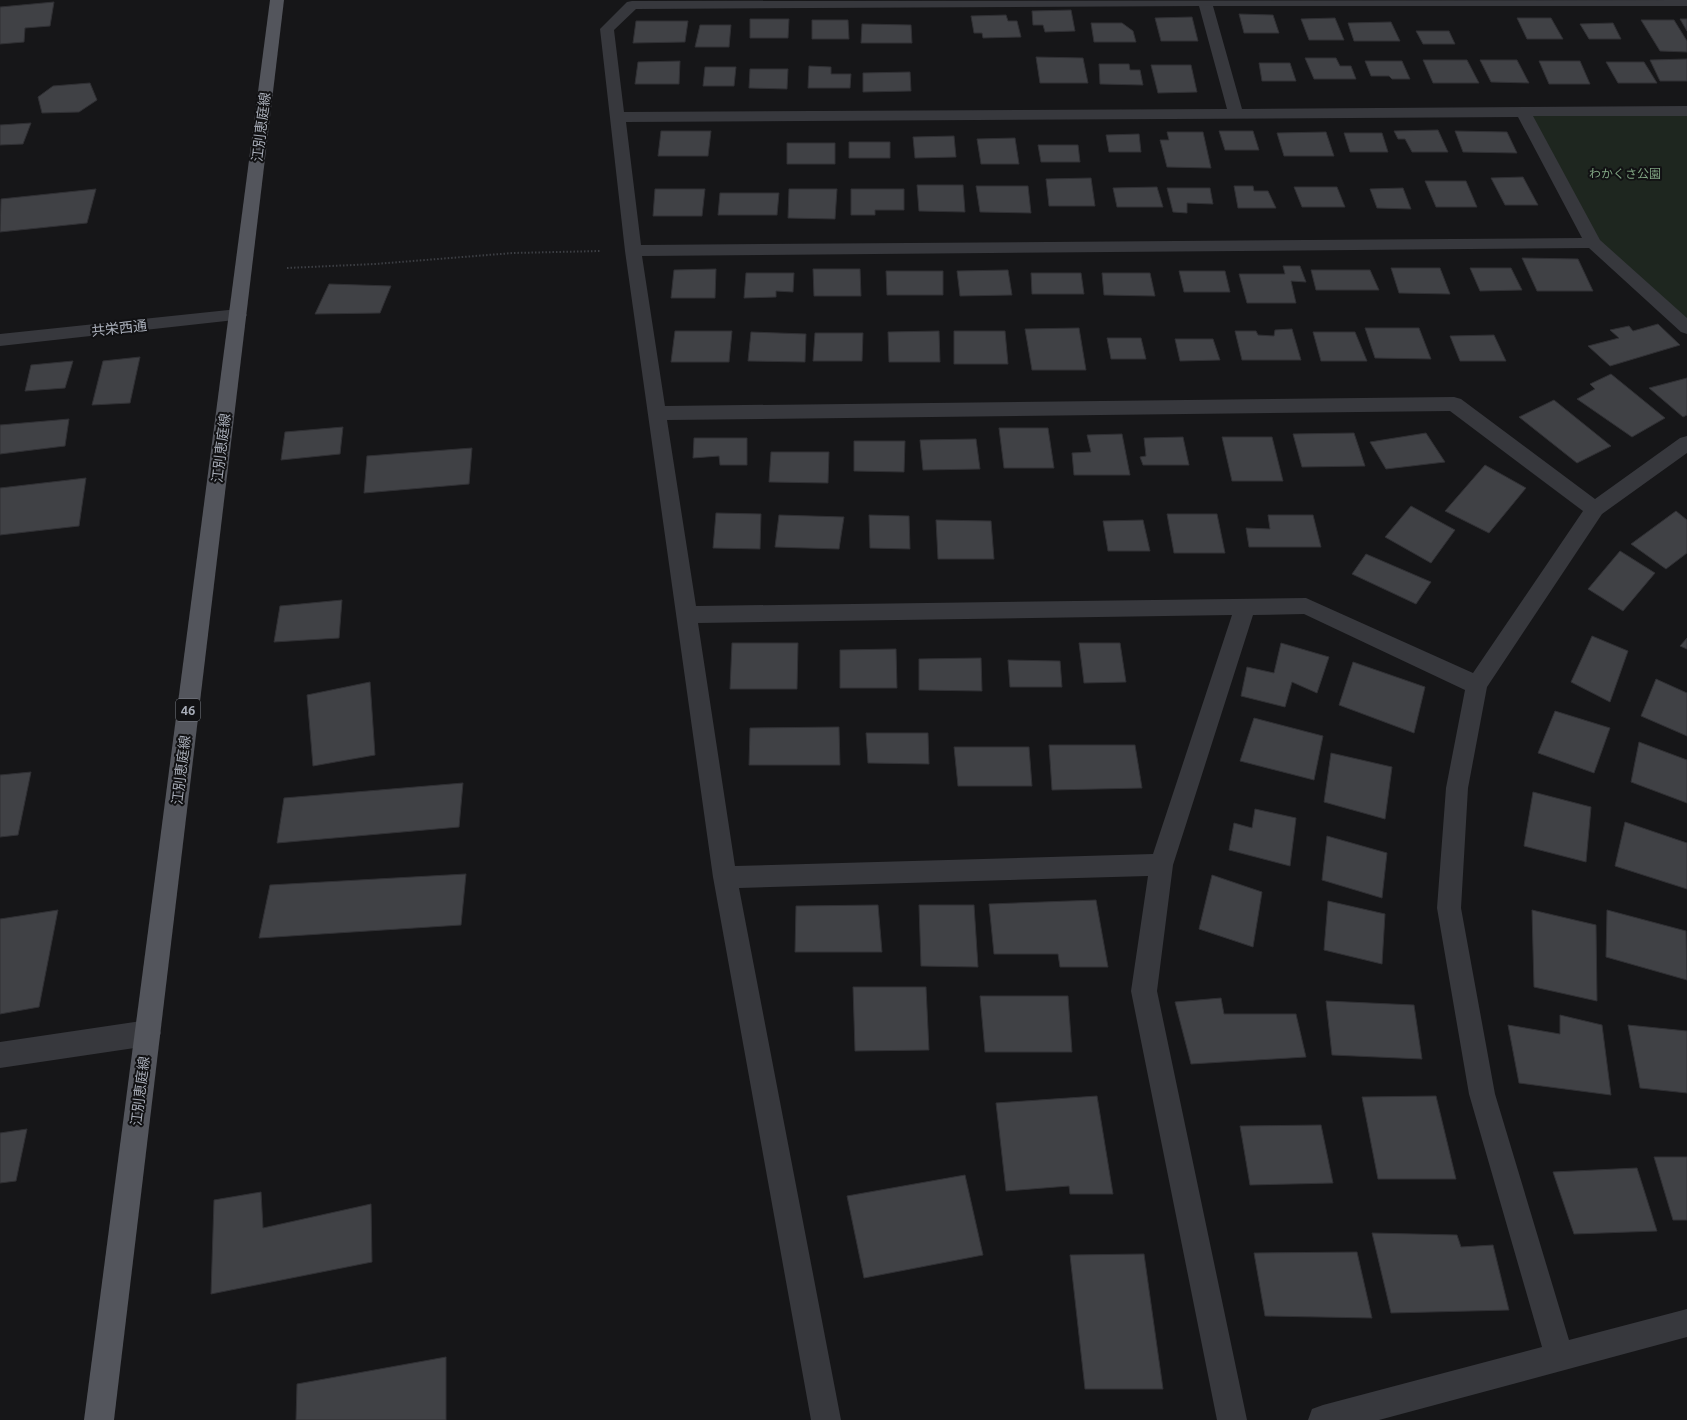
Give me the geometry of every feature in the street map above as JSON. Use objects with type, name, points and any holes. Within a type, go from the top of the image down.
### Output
[{"type":"main road","name":"江別恵庭線","points":[[99,1420],[277,0]]},
{"type":"street","points":[[826,1420],[725,877],[633,251],[607,29],[632,5],[1094,1],[1687,2]]},
{"type":"street","points":[[1205,2],[1236,114]]},
{"type":"street","points":[[617,117],[1687,111]]},
{"type":"street","points":[[1524,112],[1593,243],[1687,328]]},
{"type":"street","points":[[633,251],[1593,243]]},
{"type":"street","name":"共栄西通","points":[[0,340],[238,314]]},
{"type":"street","points":[[657,413],[1454,404],[1595,509]]},
{"type":"street","points":[[1559,1357],[1482,1094],[1449,908],[1457,788],[1477,685],[1595,509],[1687,443]]},
{"type":"street","points":[[1232,1420],[1144,991],[1161,865],[1246,606]]},
{"type":"street","points":[[686,614],[1306,606],[1477,685]]},
{"type":"street","points":[[725,877],[1161,865]]},
{"type":"street","points":[[0,1055],[148,1033]]},
{"type":"street","points":[[1323,1420],[1687,1323]]},
{"type":"path","points":[[287,268],[375,264],[513,253],[633,251]]},
{"type":"green space","name":"わかくさ公園","points":[[1687,111],[1687,328],[1593,243],[1523,112]]},
{"type":"building","points":[[54,2],[50,26],[25,28],[24,42],[0,44],[0,7]]},
{"type":"building","points":[[1071,10],[1075,31],[1045,32],[1043,25],[1033,25],[1032,11]]},
{"type":"building","points":[[1239,14],[1273,15],[1279,33],[1244,33]]},
{"type":"building","points":[[1006,15],[1008,21],[1017,21],[1021,37],[983,38],[982,33],[974,33],[971,16]]},
{"type":"building","points":[[1192,17],[1198,41],[1161,41],[1155,18]]},
{"type":"building","points":[[1335,18],[1344,40],[1309,40],[1301,19]]},
{"type":"building","points":[[1517,18],[1551,18],[1563,39],[1527,39]]},
{"type":"building","points":[[750,19],[789,19],[788,38],[750,38]]},
{"type":"building","points":[[1680,19],[1687,19],[1687,31]]},
{"type":"building","points":[[812,20],[848,20],[849,39],[812,39]]},
{"type":"building","points":[[1641,20],[1674,20],[1687,41],[1687,52],[1660,51]]},
{"type":"building","points":[[636,21],[688,21],[685,42],[633,43]]},
{"type":"building","points":[[1391,22],[1400,41],[1354,41],[1348,23]]},
{"type":"building","points":[[1091,23],[1122,23],[1133,31],[1136,42],[1094,42]]},
{"type":"building","points":[[1613,23],[1621,39],[1589,39],[1580,24]]},
{"type":"building","points":[[862,24],[911,25],[912,43],[861,43]]},
{"type":"building","points":[[700,25],[731,25],[729,47],[695,47]]},
{"type":"building","points":[[1416,31],[1449,31],[1455,44],[1423,44]]},
{"type":"building","points":[[1036,57],[1083,58],[1088,83],[1040,83]]},
{"type":"building","points":[[1305,58],[1336,58],[1340,66],[1351,66],[1356,79],[1314,79]]},
{"type":"building","points":[[1687,59],[1687,81],[1660,81],[1650,60]]},
{"type":"building","points":[[1423,60],[1467,60],[1479,83],[1433,83]]},
{"type":"building","points":[[1480,60],[1517,60],[1529,83],[1491,82]]},
{"type":"building","points":[[680,61],[679,84],[635,84],[638,62]]},
{"type":"building","points":[[1365,61],[1402,61],[1410,79],[1392,79],[1389,76],[1371,76]]},
{"type":"building","points":[[1539,61],[1580,61],[1590,84],[1549,84]]},
{"type":"building","points":[[1606,62],[1644,62],[1657,83],[1618,83]]},
{"type":"building","points":[[1259,63],[1290,63],[1296,81],[1262,81]]},
{"type":"building","points":[[1099,64],[1129,64],[1130,70],[1140,70],[1143,85],[1100,84]]},
{"type":"building","points":[[1151,65],[1191,65],[1197,92],[1158,93]]},
{"type":"building","points":[[809,66],[831,67],[831,74],[851,74],[850,88],[808,88]]},
{"type":"building","points":[[705,67],[736,67],[734,86],[703,86]]},
{"type":"building","points":[[750,69],[788,69],[787,89],[749,88]]},
{"type":"building","points":[[910,72],[911,91],[863,92],[863,73]]},
{"type":"building","points":[[90,83],[97,100],[79,112],[42,113],[38,97],[53,86]]},
{"type":"building","points":[[31,123],[23,144],[0,145],[0,125]]},
{"type":"building","points":[[1438,130],[1448,152],[1412,152],[1405,139],[1398,139],[1394,131]]},
{"type":"building","points":[[661,131],[711,131],[708,156],[658,156]]},
{"type":"building","points":[[1219,131],[1253,131],[1259,150],[1225,150]]},
{"type":"building","points":[[1455,131],[1507,132],[1517,153],[1463,152]]},
{"type":"building","points":[[1167,132],[1203,132],[1211,168],[1167,167],[1160,140],[1169,140]]},
{"type":"building","points":[[1326,132],[1334,156],[1284,156],[1277,133]]},
{"type":"building","points":[[1344,133],[1382,133],[1388,152],[1350,152]]},
{"type":"building","points":[[1139,134],[1141,152],[1109,152],[1106,135]]},
{"type":"building","points":[[954,136],[956,157],[915,158],[913,137]]},
{"type":"building","points":[[1015,138],[1019,164],[981,164],[977,139]]},
{"type":"building","points":[[849,142],[890,142],[890,158],[849,158]]},
{"type":"building","points":[[787,143],[835,143],[835,164],[787,164]]},
{"type":"building","points":[[1038,145],[1078,145],[1080,162],[1041,162]]},
{"type":"building","points":[[1523,177],[1538,205],[1505,205],[1491,178]]},
{"type":"building","points":[[1091,178],[1095,206],[1049,206],[1046,179]]},
{"type":"building","points":[[1425,181],[1466,181],[1477,207],[1436,207]]},
{"type":"building","points":[[917,185],[963,185],[965,212],[919,211]]},
{"type":"building","points":[[976,186],[1028,186],[1031,213],[980,212]]},
{"type":"building","points":[[1234,186],[1253,186],[1254,191],[1268,191],[1276,208],[1238,208]]},
{"type":"building","points":[[1157,187],[1163,207],[1117,207],[1113,188]]},
{"type":"building","points":[[1294,187],[1337,187],[1345,207],[1302,207]]},
{"type":"building","points":[[1167,188],[1210,188],[1213,204],[1187,203],[1187,213],[1173,212]]},
{"type":"building","points":[[1403,188],[1411,209],[1377,208],[1370,189]]},
{"type":"building","points":[[96,189],[87,223],[0,232],[1,199]]},
{"type":"building","points":[[655,189],[705,189],[702,216],[653,216]]},
{"type":"building","points":[[789,189],[837,189],[835,219],[788,218]]},
{"type":"building","points":[[851,189],[904,189],[904,210],[875,210],[875,215],[851,215]]},
{"type":"building","points":[[720,193],[779,193],[777,215],[718,215]]},
{"type":"building","points":[[1522,258],[1578,259],[1593,291],[1537,291]]},
{"type":"building","points":[[1283,266],[1300,266],[1306,282],[1291,281],[1296,303],[1247,303],[1239,274],[1285,274]]},
{"type":"building","points":[[1391,268],[1440,268],[1450,294],[1399,293]]},
{"type":"building","points":[[1470,268],[1511,268],[1522,290],[1480,291]]},
{"type":"building","points":[[716,269],[715,298],[671,298],[674,270]]},
{"type":"building","points":[[813,269],[860,269],[861,296],[814,296]]},
{"type":"building","points":[[1008,270],[1012,295],[960,296],[957,271]]},
{"type":"building","points":[[1311,270],[1370,270],[1379,290],[1316,290]]},
{"type":"building","points":[[886,271],[943,271],[943,295],[887,295]]},
{"type":"building","points":[[1179,271],[1225,271],[1230,292],[1184,292]]},
{"type":"building","points":[[746,273],[794,273],[793,292],[776,291],[776,297],[744,298]]},
{"type":"building","points":[[1031,273],[1081,273],[1084,294],[1032,294]]},
{"type":"building","points":[[1102,273],[1150,273],[1155,296],[1104,295]]},
{"type":"building","points":[[329,284],[391,286],[380,313],[315,314]]},
{"type":"building","points":[[1658,324],[1680,345],[1610,366],[1588,346],[1619,338],[1610,330],[1629,326],[1633,331]]},
{"type":"building","points":[[1079,328],[1086,370],[1032,370],[1025,329]]},
{"type":"building","points":[[1365,328],[1419,328],[1431,359],[1375,358]]},
{"type":"building","points":[[1292,329],[1301,360],[1242,360],[1235,331],[1256,331],[1258,335],[1274,336],[1275,330]]},
{"type":"building","points":[[675,331],[732,331],[729,362],[671,362]]},
{"type":"building","points":[[939,331],[940,362],[889,362],[888,332]]},
{"type":"building","points":[[954,331],[1005,331],[1008,364],[954,364]]},
{"type":"building","points":[[751,332],[806,334],[805,362],[748,361]]},
{"type":"building","points":[[1313,332],[1355,332],[1367,361],[1321,361]]},
{"type":"building","points":[[815,333],[863,333],[862,361],[813,361]]},
{"type":"building","points":[[1494,335],[1506,361],[1460,361],[1450,336]]},
{"type":"building","points":[[1107,338],[1141,338],[1146,359],[1111,359]]},
{"type":"building","points":[[1175,339],[1213,339],[1220,360],[1180,361]]},
{"type":"building","points":[[140,357],[130,403],[92,405],[103,361]]},
{"type":"building","points":[[73,361],[65,388],[25,391],[31,365]]},
{"type":"building","points":[[1611,374],[1665,418],[1632,437],[1577,399],[1595,389],[1590,384]]},
{"type":"building","points":[[1687,378],[1687,415],[1683,417],[1649,388]]},
{"type":"building","points":[[1554,400],[1611,446],[1577,463],[1519,417]]},
{"type":"building","points":[[69,419],[65,446],[0,454],[0,425]]},
{"type":"building","points":[[343,427],[340,454],[281,460],[285,432]]},
{"type":"building","points":[[999,428],[1048,428],[1054,468],[1004,468]]},
{"type":"building","points":[[1354,433],[1365,466],[1302,467],[1293,434]]},
{"type":"building","points":[[1426,433],[1445,462],[1386,469],[1370,442]]},
{"type":"building","points":[[1122,434],[1130,475],[1074,475],[1072,453],[1091,452],[1087,435]]},
{"type":"building","points":[[1183,437],[1189,465],[1143,465],[1140,457],[1146,456],[1144,438]]},
{"type":"building","points":[[1222,437],[1272,437],[1283,481],[1232,481]]},
{"type":"building","points":[[694,438],[747,438],[747,465],[720,465],[719,456],[693,458]]},
{"type":"building","points":[[976,439],[980,469],[923,470],[920,440]]},
{"type":"building","points":[[854,441],[905,441],[904,472],[854,471]]},
{"type":"building","points":[[472,448],[469,484],[364,493],[367,456]]},
{"type":"building","points":[[771,452],[829,452],[828,483],[769,482]]},
{"type":"building","points":[[1485,465],[1526,488],[1489,533],[1445,511]]},
{"type":"building","points":[[86,478],[79,526],[0,535],[0,488]]},
{"type":"building","points":[[1411,506],[1455,530],[1431,563],[1385,537]]},
{"type":"building","points":[[1676,511],[1687,520],[1687,553],[1666,569],[1631,544]]},
{"type":"building","points":[[716,513],[761,514],[760,549],[713,548]]},
{"type":"building","points":[[1167,514],[1217,514],[1225,553],[1174,553]]},
{"type":"building","points":[[779,515],[844,517],[839,549],[775,547]]},
{"type":"building","points":[[869,515],[909,516],[910,549],[870,548]]},
{"type":"building","points":[[1268,515],[1313,515],[1321,547],[1249,547],[1246,528],[1270,529]]},
{"type":"building","points":[[936,520],[991,521],[994,559],[938,559]]},
{"type":"building","points":[[1143,520],[1150,551],[1108,551],[1103,521]]},
{"type":"building","points":[[1620,551],[1655,573],[1623,611],[1588,589]]},
{"type":"building","points":[[1366,554],[1431,582],[1416,604],[1352,574]]},
{"type":"building","points":[[342,600],[339,638],[274,642],[280,606]]},
{"type":"building","points":[[1592,636],[1628,651],[1610,702],[1571,682]]},
{"type":"building","points":[[1687,638],[1687,649],[1680,646]]},
{"type":"building","points":[[732,643],[798,643],[797,689],[730,689]]},
{"type":"building","points":[[1079,643],[1120,643],[1126,682],[1084,683]]},
{"type":"building","points":[[1281,643],[1329,657],[1317,693],[1292,682],[1285,707],[1241,696],[1247,667],[1274,673]]},
{"type":"building","points":[[896,649],[897,688],[840,688],[840,650]]},
{"type":"building","points":[[981,658],[982,691],[919,690],[919,659]]},
{"type":"building","points":[[1008,660],[1060,661],[1062,687],[1010,687]]},
{"type":"building","points":[[1353,662],[1425,687],[1414,733],[1339,705]]},
{"type":"building","points":[[1656,679],[1687,693],[1687,736],[1641,716]]},
{"type":"building","points":[[370,682],[375,755],[313,766],[307,695]]},
{"type":"building","points":[[1555,711],[1610,728],[1594,773],[1538,753]]},
{"type":"building","points":[[1254,718],[1323,736],[1314,780],[1240,761]]},
{"type":"building","points":[[839,727],[840,765],[749,765],[750,728]]},
{"type":"building","points":[[866,733],[928,733],[929,764],[868,763]]},
{"type":"building","points":[[1639,742],[1687,760],[1687,803],[1631,782]]},
{"type":"building","points":[[1049,745],[1135,745],[1142,788],[1052,790]]},
{"type":"building","points":[[954,747],[1029,747],[1032,786],[958,786]]},
{"type":"building","points":[[1331,753],[1392,767],[1385,819],[1324,802]]},
{"type":"building","points":[[31,772],[18,835],[0,837],[0,775]]},
{"type":"building","points":[[463,783],[459,827],[277,843],[284,798]]},
{"type":"building","points":[[1533,792],[1591,807],[1586,862],[1524,846]]},
{"type":"building","points":[[1255,809],[1296,818],[1290,866],[1229,850],[1234,823],[1252,828]]},
{"type":"building","points":[[1625,822],[1687,843],[1687,889],[1615,866]]},
{"type":"building","points":[[1327,836],[1387,853],[1382,898],[1322,880]]},
{"type":"building","points":[[466,874],[461,925],[259,938],[270,885]]},
{"type":"building","points":[[1212,875],[1262,892],[1253,947],[1199,929]]},
{"type":"building","points":[[1096,900],[1108,967],[1060,967],[1058,954],[994,954],[989,904]]},
{"type":"building","points":[[1328,901],[1385,914],[1382,964],[1324,950]]},
{"type":"building","points":[[878,905],[882,952],[795,952],[796,906]]},
{"type":"building","points":[[919,905],[974,905],[978,967],[921,966]]},
{"type":"building","points":[[58,910],[39,1007],[0,1014],[0,919]]},
{"type":"building","points":[[1532,910],[1596,925],[1597,1001],[1534,987]]},
{"type":"building","points":[[1607,910],[1686,931],[1687,980],[1606,957]]},
{"type":"building","points":[[853,987],[926,987],[929,1050],[855,1051]]},
{"type":"building","points":[[980,996],[1068,996],[1072,1052],[985,1052]]},
{"type":"building","points":[[1221,998],[1224,1014],[1296,1014],[1306,1057],[1191,1064],[1175,1002]]},
{"type":"building","points":[[1326,1001],[1414,1005],[1422,1059],[1332,1055]]},
{"type":"building","points":[[1560,1015],[1602,1025],[1611,1095],[1519,1083],[1508,1025],[1560,1034]]},
{"type":"building","points":[[1628,1025],[1687,1031],[1687,1093],[1640,1088]]},
{"type":"building","points":[[1097,1096],[1113,1194],[1070,1194],[1069,1186],[1006,1191],[996,1103]]},
{"type":"building","points":[[1436,1096],[1456,1179],[1378,1179],[1362,1097]]},
{"type":"building","points":[[1321,1125],[1333,1183],[1250,1185],[1240,1126]]},
{"type":"building","points":[[27,1129],[16,1181],[0,1183],[0,1133]]},
{"type":"building","points":[[1654,1157],[1687,1157],[1687,1220],[1673,1220]]},
{"type":"building","points":[[1637,1168],[1657,1231],[1574,1234],[1553,1172]]},
{"type":"building","points":[[965,1175],[983,1255],[864,1278],[847,1196]]},
{"type":"building","points":[[261,1192],[263,1228],[371,1204],[372,1262],[211,1294],[214,1200]]},
{"type":"building","points":[[1372,1233],[1457,1235],[1461,1247],[1493,1245],[1509,1310],[1391,1313]]},
{"type":"building","points":[[1357,1252],[1372,1318],[1265,1316],[1254,1253]]},
{"type":"building","points":[[1144,1254],[1163,1389],[1085,1389],[1070,1255]]},
{"type":"building","points":[[446,1357],[446,1420],[296,1420],[297,1384]]}]
